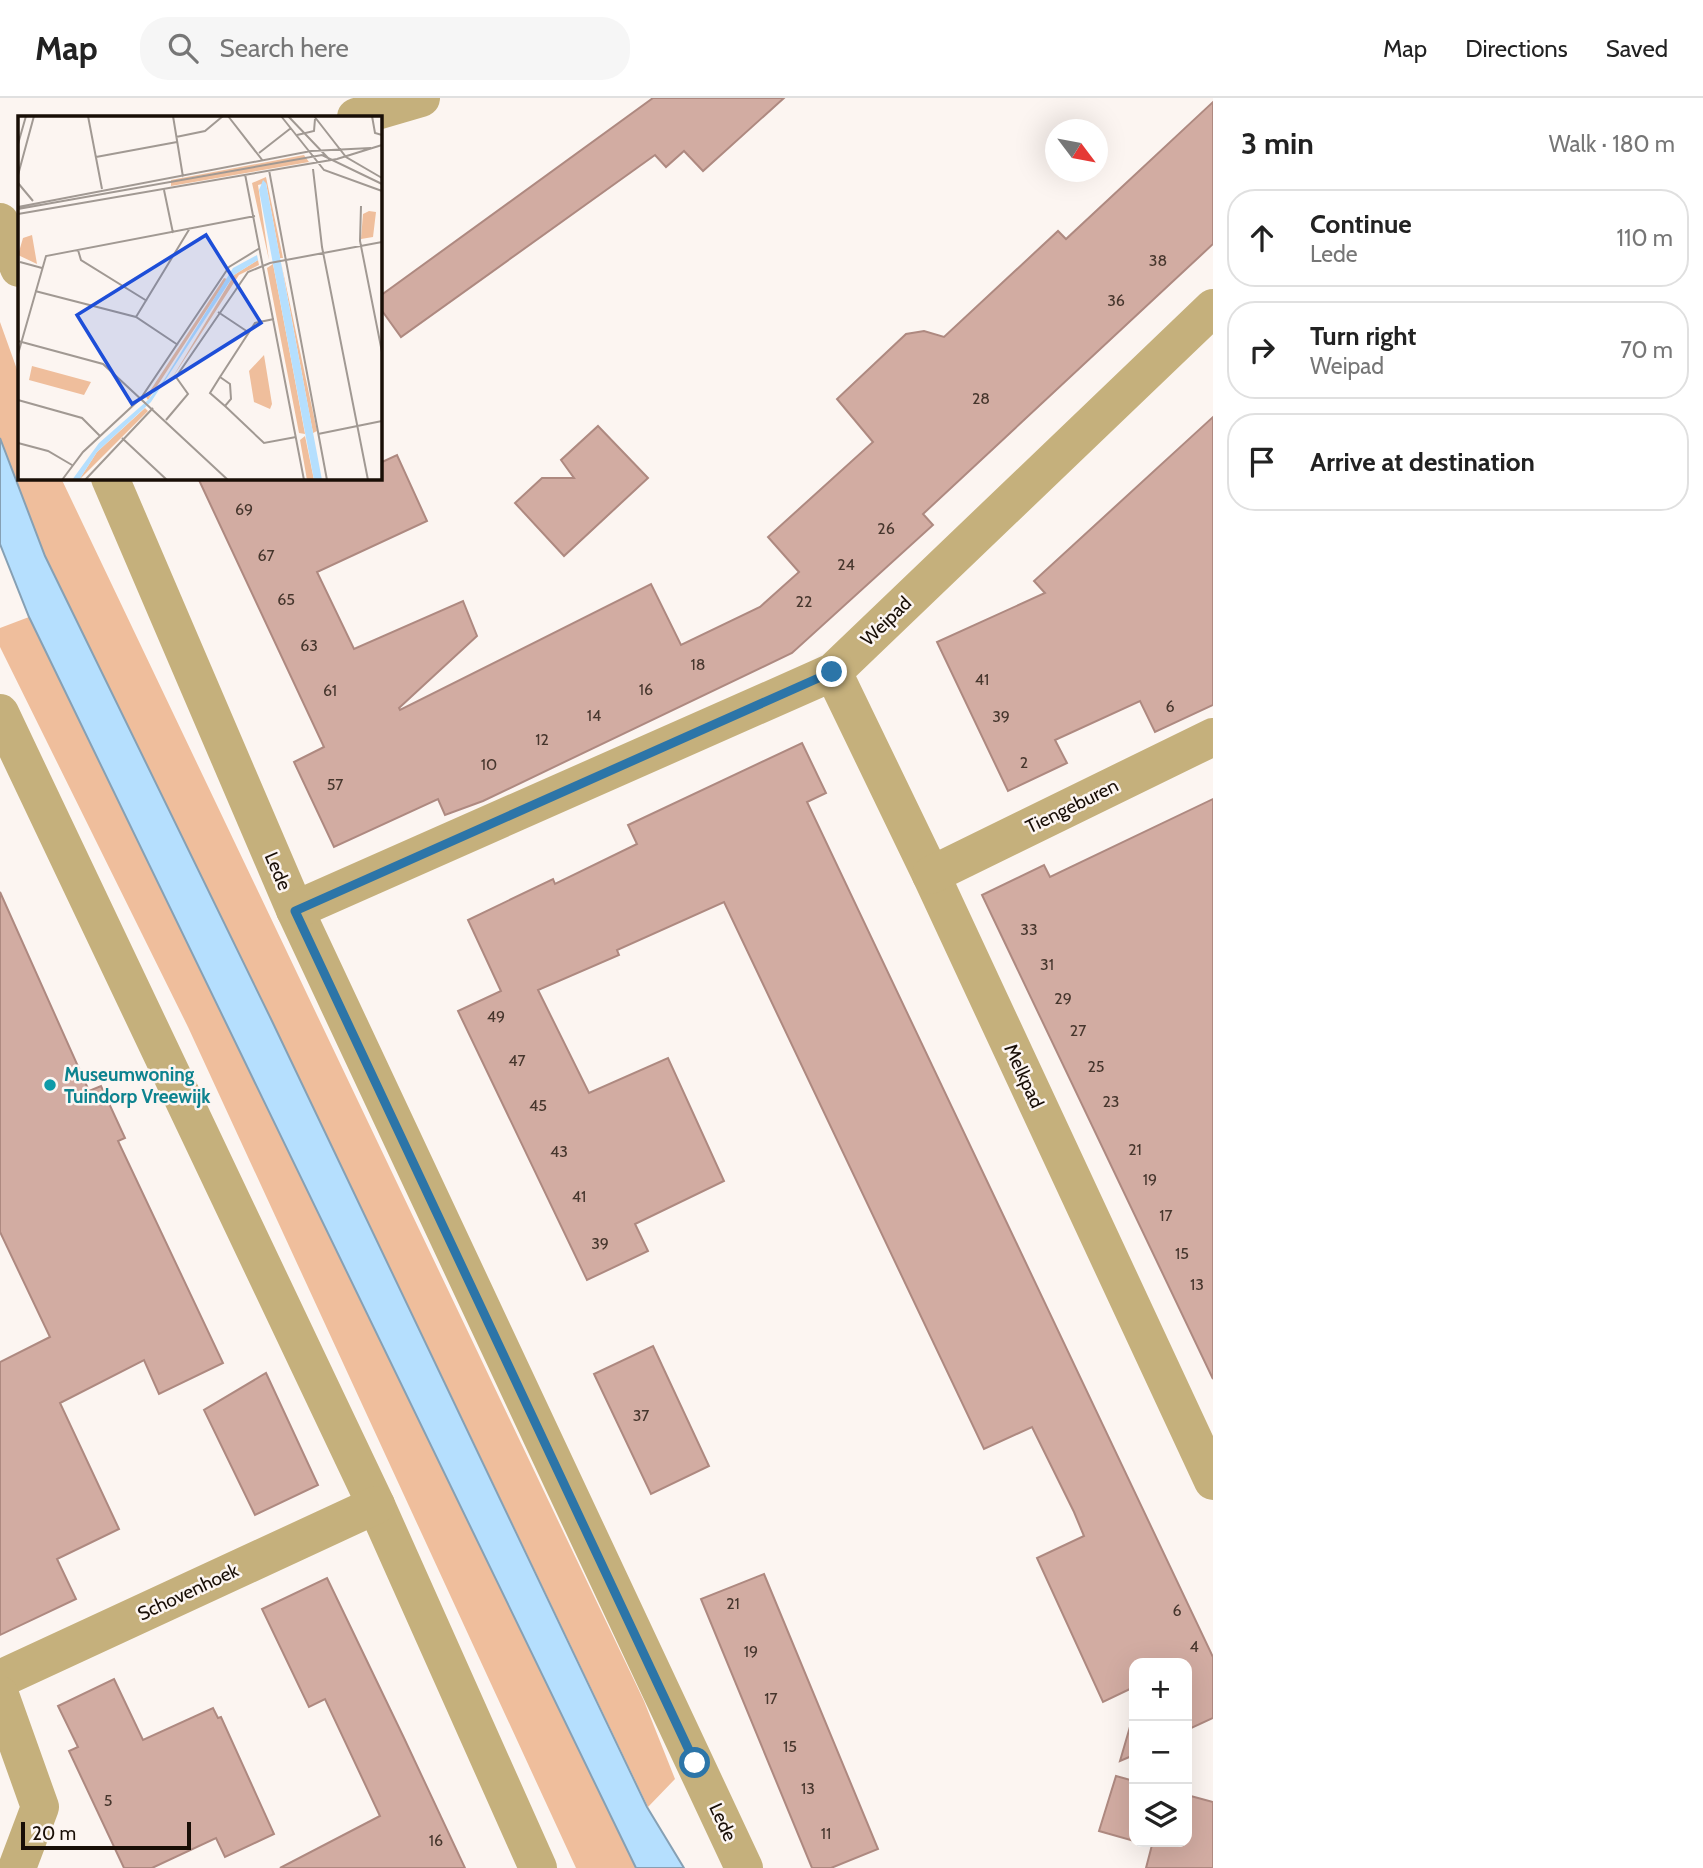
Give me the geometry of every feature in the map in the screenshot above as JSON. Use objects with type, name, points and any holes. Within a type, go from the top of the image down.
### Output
[{"type":"street","points":[[359,116],[421,98]]},
{"type":"street","points":[[18,218],[0,223],[18,266]]},
{"type":"street","name":"Weipad","points":[[295,911],[832,672],[1213,308]]},
{"type":"street","name":"Lede","points":[[111,480],[295,911],[744,1868]]},
{"type":"street","name":"Melkpad","points":[[832,672],[931,875],[1213,1481]]},
{"type":"street","points":[[0,713],[376,1505],[538,1868]]},
{"type":"street","name":"Tiengeburen","points":[[931,875],[1213,737]]},
{"type":"street","name":"Schovenhoek","points":[[0,1679],[376,1505]]},
{"type":"street","points":[[0,1695],[40,1807],[17,1868]]},
{"type":"shaded area","points":[[0,322],[18,372],[18,480],[62,480],[644,1701],[675,1779],[648,1807],[271,1019],[45,556],[0,438]]},
{"type":"shaded area","points":[[29,617],[636,1868],[576,1868],[188,1027],[0,647],[0,628]]},
{"type":"water","points":[[0,438],[45,556],[271,1019],[647,1807],[684,1868],[636,1868],[29,617],[0,544]]},
{"type":"building","points":[[653,98],[784,98],[703,171],[684,151],[666,167],[655,155],[401,337],[382,311],[382,295]]},
{"type":"building","points":[[1213,102],[1213,244],[923,514],[933,525],[792,653],[483,801],[445,815],[438,799],[334,847],[294,762],[324,747],[199,480],[382,480],[382,462],[397,455],[427,521],[317,572],[354,649],[463,601],[477,636],[399,708],[400,710],[651,584],[681,645],[760,607],[799,572],[768,537],[873,442],[837,399],[906,334],[924,331],[944,337],[1058,231],[1066,239]]},
{"type":"building","points":[[1213,417],[1213,705],[1155,732],[1140,701],[1055,740],[1067,763],[1008,791],[937,642],[1045,593],[1034,581]]},
{"type":"building","points":[[598,426],[648,478],[564,556],[515,503],[542,478],[574,478],[561,460]]},
{"type":"building","points":[[802,743],[826,793],[807,802],[1213,1657],[1213,1718],[1192,1728],[1192,1658],[1129,1658],[1129,1689],[1103,1702],[1037,1558],[1084,1536],[1074,1512],[1032,1427],[984,1449],[724,902],[617,950],[619,955],[538,990],[589,1093],[668,1058],[724,1181],[635,1224],[648,1251],[587,1280],[458,1011],[501,991],[468,920],[553,879],[555,884],[637,844],[628,825]]},
{"type":"building","points":[[1213,799],[1213,1379],[982,895],[1044,865],[1050,877]]},
{"type":"building","points":[[0,892],[89,1091],[101,1086],[125,1138],[118,1141],[223,1363],[159,1394],[144,1360],[60,1403],[119,1529],[57,1559],[76,1599],[0,1635],[0,1362],[50,1337],[0,1232]]},
{"type":"building","points":[[653,1346],[709,1466],[651,1494],[594,1374]]},
{"type":"building","points":[[266,1373],[318,1485],[255,1515],[204,1410]]},
{"type":"building","points":[[764,1574],[878,1849],[831,1868],[812,1868],[701,1599]]},
{"type":"building","points":[[327,1578],[465,1868],[280,1868],[380,1816],[325,1699],[309,1707],[262,1609]]},
{"type":"building","points":[[114,1679],[143,1740],[213,1708],[218,1718],[221,1717],[274,1834],[225,1857],[216,1838],[152,1868],[124,1868],[69,1751],[78,1747],[58,1706]]},
{"type":"building","points":[[1129,1730],[1129,1757],[1120,1761]]},
{"type":"building","points":[[1116,1776],[1129,1780],[1129,1840],[1099,1831]]},
{"type":"building","points":[[1192,1796],[1213,1802],[1213,1868],[1146,1868],[1151,1847],[1192,1847]]},
{"type":"place","name":"Museumwoning Tuindorp Vreewijk","points":[[50,1085]]},
{"type":"route","points":[[695,1763],[295,911],[832,672]]}]
